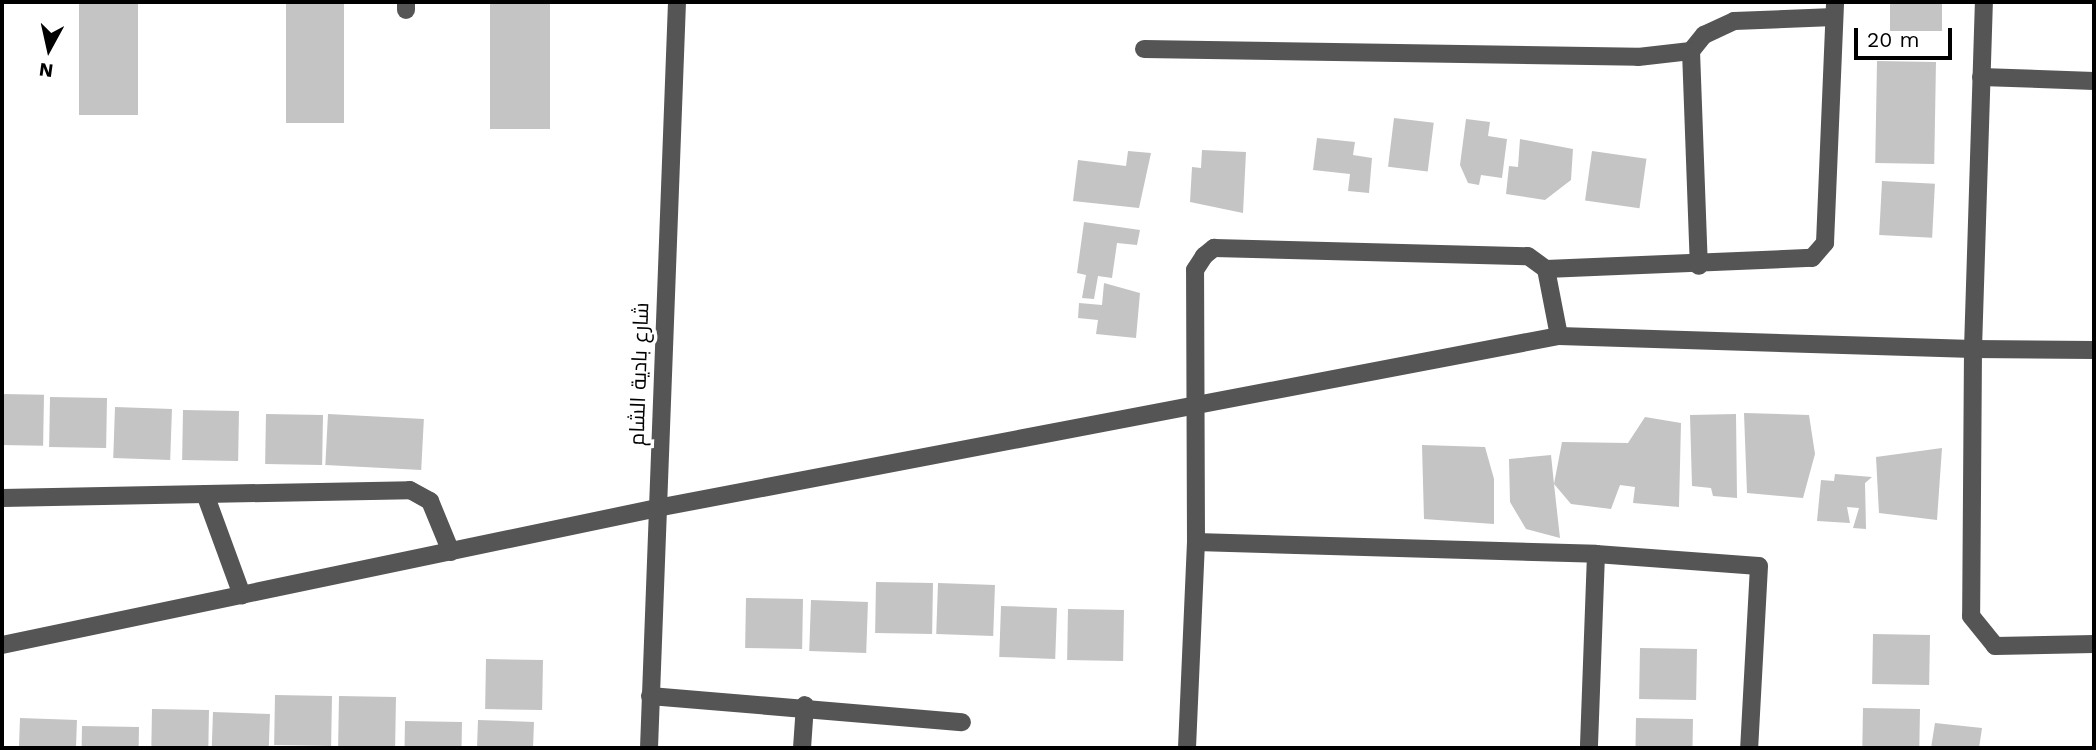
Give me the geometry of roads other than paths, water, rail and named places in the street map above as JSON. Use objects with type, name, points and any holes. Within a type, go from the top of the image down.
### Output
[{"type":"street","name":"شارع بادية الشام","points":[[649,748],[677,2]]},
{"type":"street","points":[[1984,2],[1973,349],[1971,616],[1995,646],[2094,645]]},
{"type":"street","points":[[1187,748],[1196,542],[1192,405],[1195,270],[1214,248],[1528,256],[1546,269],[1699,265],[1812,258],[1825,243],[1834,9],[1734,21],[1704,35],[1691,51],[1699,265]]},
{"type":"street","points":[[1144,49],[1638,57],[1691,51]]},
{"type":"street","points":[[1981,77],[2094,81]]},
{"type":"street","points":[[1546,269],[1559,337]]},
{"type":"street","points":[[2,645],[657,508],[1559,337],[2094,350]]},
{"type":"street","points":[[2,498],[410,490],[430,501],[451,552]]},
{"type":"street","points":[[205,494],[242,595]]},
{"type":"street","points":[[1196,542],[1596,554],[1759,566],[1749,748]]},
{"type":"street","points":[[1589,748],[1596,554]]},
{"type":"street","points":[[650,696],[805,705],[962,722]]},
{"type":"street","points":[[802,748],[805,705]]}]
